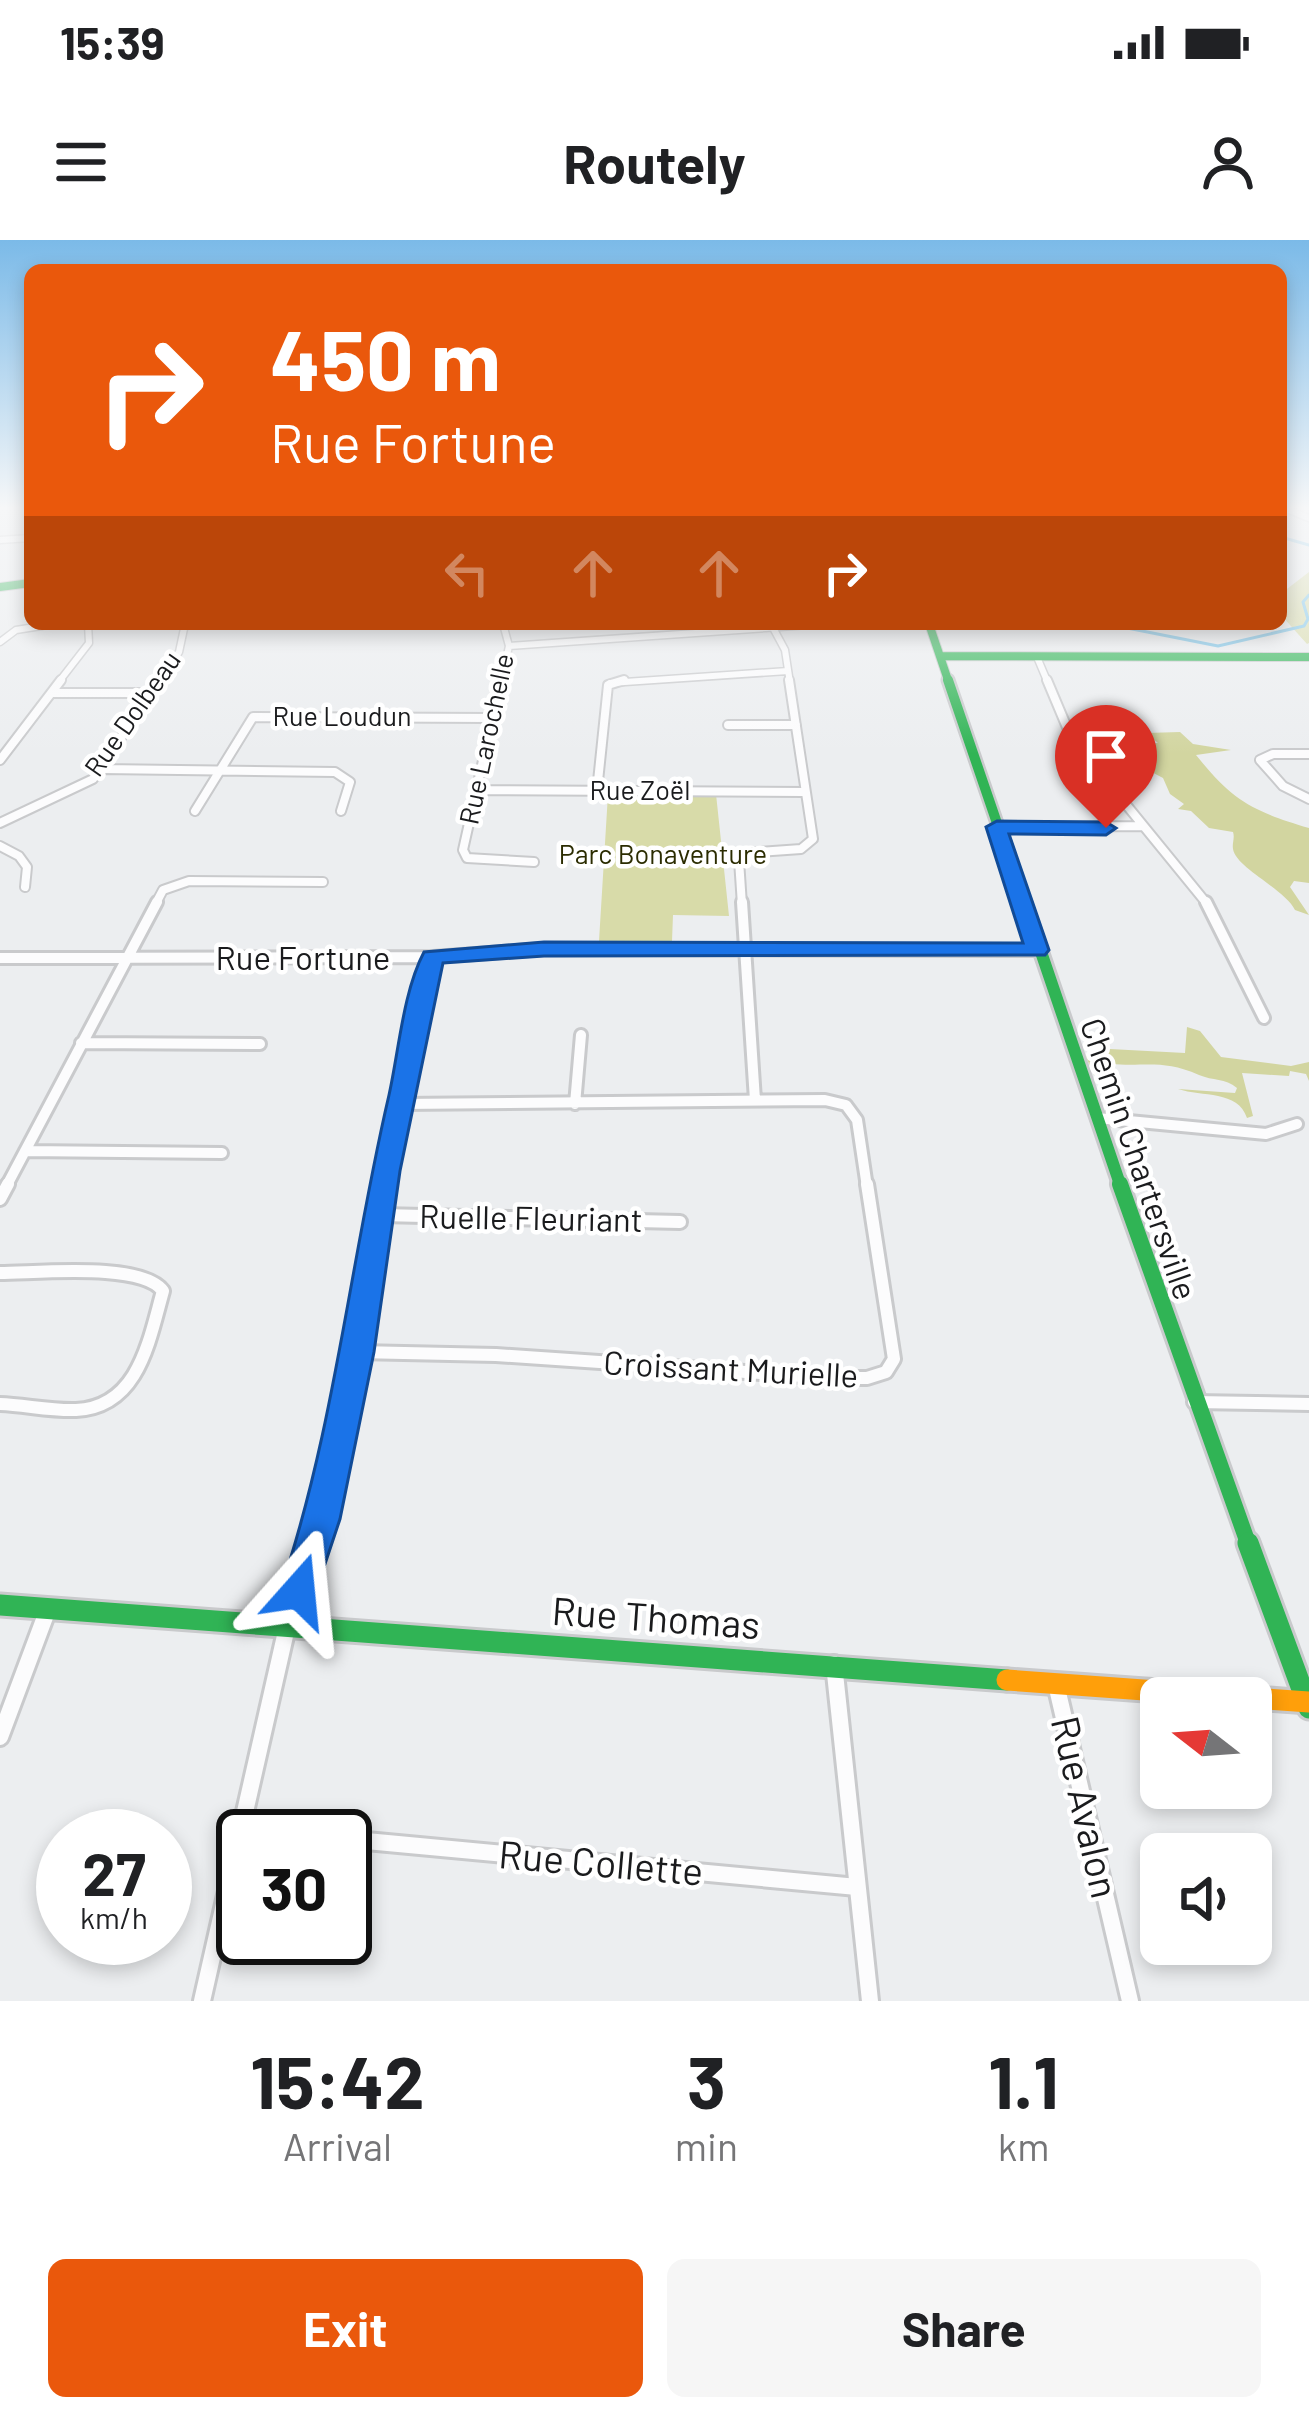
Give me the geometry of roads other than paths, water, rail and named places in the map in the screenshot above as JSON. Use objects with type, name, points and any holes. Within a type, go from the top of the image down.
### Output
[{"type":"street","points":[[0,760],[89,643],[88,630]]},
{"type":"street","name":"Rue Dolbeau","points":[[0,823],[78,788],[102,769],[179,652],[183,630]]},
{"type":"street","name":"Rue Larochelle","points":[[505,630],[509,646],[463,850],[467,858],[534,862]]},
{"type":"street","points":[[509,646],[719,630]]},
{"type":"street","points":[[755,1100],[739,860],[743,854],[809,848],[813,838],[784,646],[774,630]]},
{"type":"street","name":"Chemin Chartersville","points":[[931,630],[1194,1402],[1308,1704]]},
{"type":"street","points":[[940,656],[1309,657]]},
{"type":"street","points":[[1036,657],[1072,737],[1201,891],[1264,1018]]},
{"type":"street","points":[[597,791],[612,681],[788,670]]},
{"type":"street","points":[[53,693],[150,693]]},
{"type":"street","name":"Rue Loudun","points":[[220,770],[253,717],[494,718]]},
{"type":"street","points":[[728,725],[796,725]]},
{"type":"street","points":[[1309,754],[1273,754],[1260,760],[1283,786],[1309,799]]},
{"type":"street","points":[[102,769],[341,774],[350,782],[341,811]]},
{"type":"street","points":[[195,811],[220,770]]},
{"type":"street","name":"Rue Zoël","points":[[477,790],[804,792]]},
{"type":"street","points":[[997,827],[1142,826]]},
{"type":"street","points":[[0,846],[19,856],[27,867],[25,887]]},
{"type":"street","points":[[0,1199],[160,893],[172,884],[323,882]]},
{"type":"street","name":"Rue Fortune","points":[[0,958],[433,957],[544,949],[1037,950]]},
{"type":"street","points":[[247,1809],[287,1627],[322,1519],[358,1352],[386,1171],[433,957]]},
{"type":"street","points":[[575,1104],[581,1035]]},
{"type":"street","points":[[82,1043],[260,1044]]},
{"type":"street","name":"Croissant Murielle","points":[[358,1352],[496,1355],[833,1378],[867,1378],[886,1372],[894,1359],[854,1113],[825,1100],[401,1104]]},
{"type":"street","points":[[1097,1118],[1266,1134],[1297,1124]]},
{"type":"street","points":[[25,1151],[223,1153]]},
{"type":"street","name":"Ruelle Fleuriant","points":[[382,1215],[680,1222]]},
{"type":"street","points":[[0,1273],[133,1274],[155,1280],[163,1291],[133,1384],[113,1402],[82,1411],[0,1404]]},
{"type":"street","points":[[1194,1402],[1309,1404]]},
{"type":"street","name":"Rue Thomas","points":[[0,1605],[834,1663],[1308,1704]]},
{"type":"street","points":[[0,1737],[48,1609]]},
{"type":"street","points":[[834,1663],[870,2001]]},
{"type":"street","name":"Rue Avalon","points":[[1056,1684],[1130,2001]]},
{"type":"street","name":"Rue Collette","points":[[372,1842],[857,1887]]},
{"type":"street","points":[[202,2001],[216,1942]]},
{"type":"waterway","points":[[1287,630],[1304,626],[1308,619],[1303,602],[1309,595]]},
{"type":"waterway","points":[[1137,630],[1218,646],[1287,630]]},
{"type":"park label","name":"Parc Bonaventure","points":[[663,855]]}]
